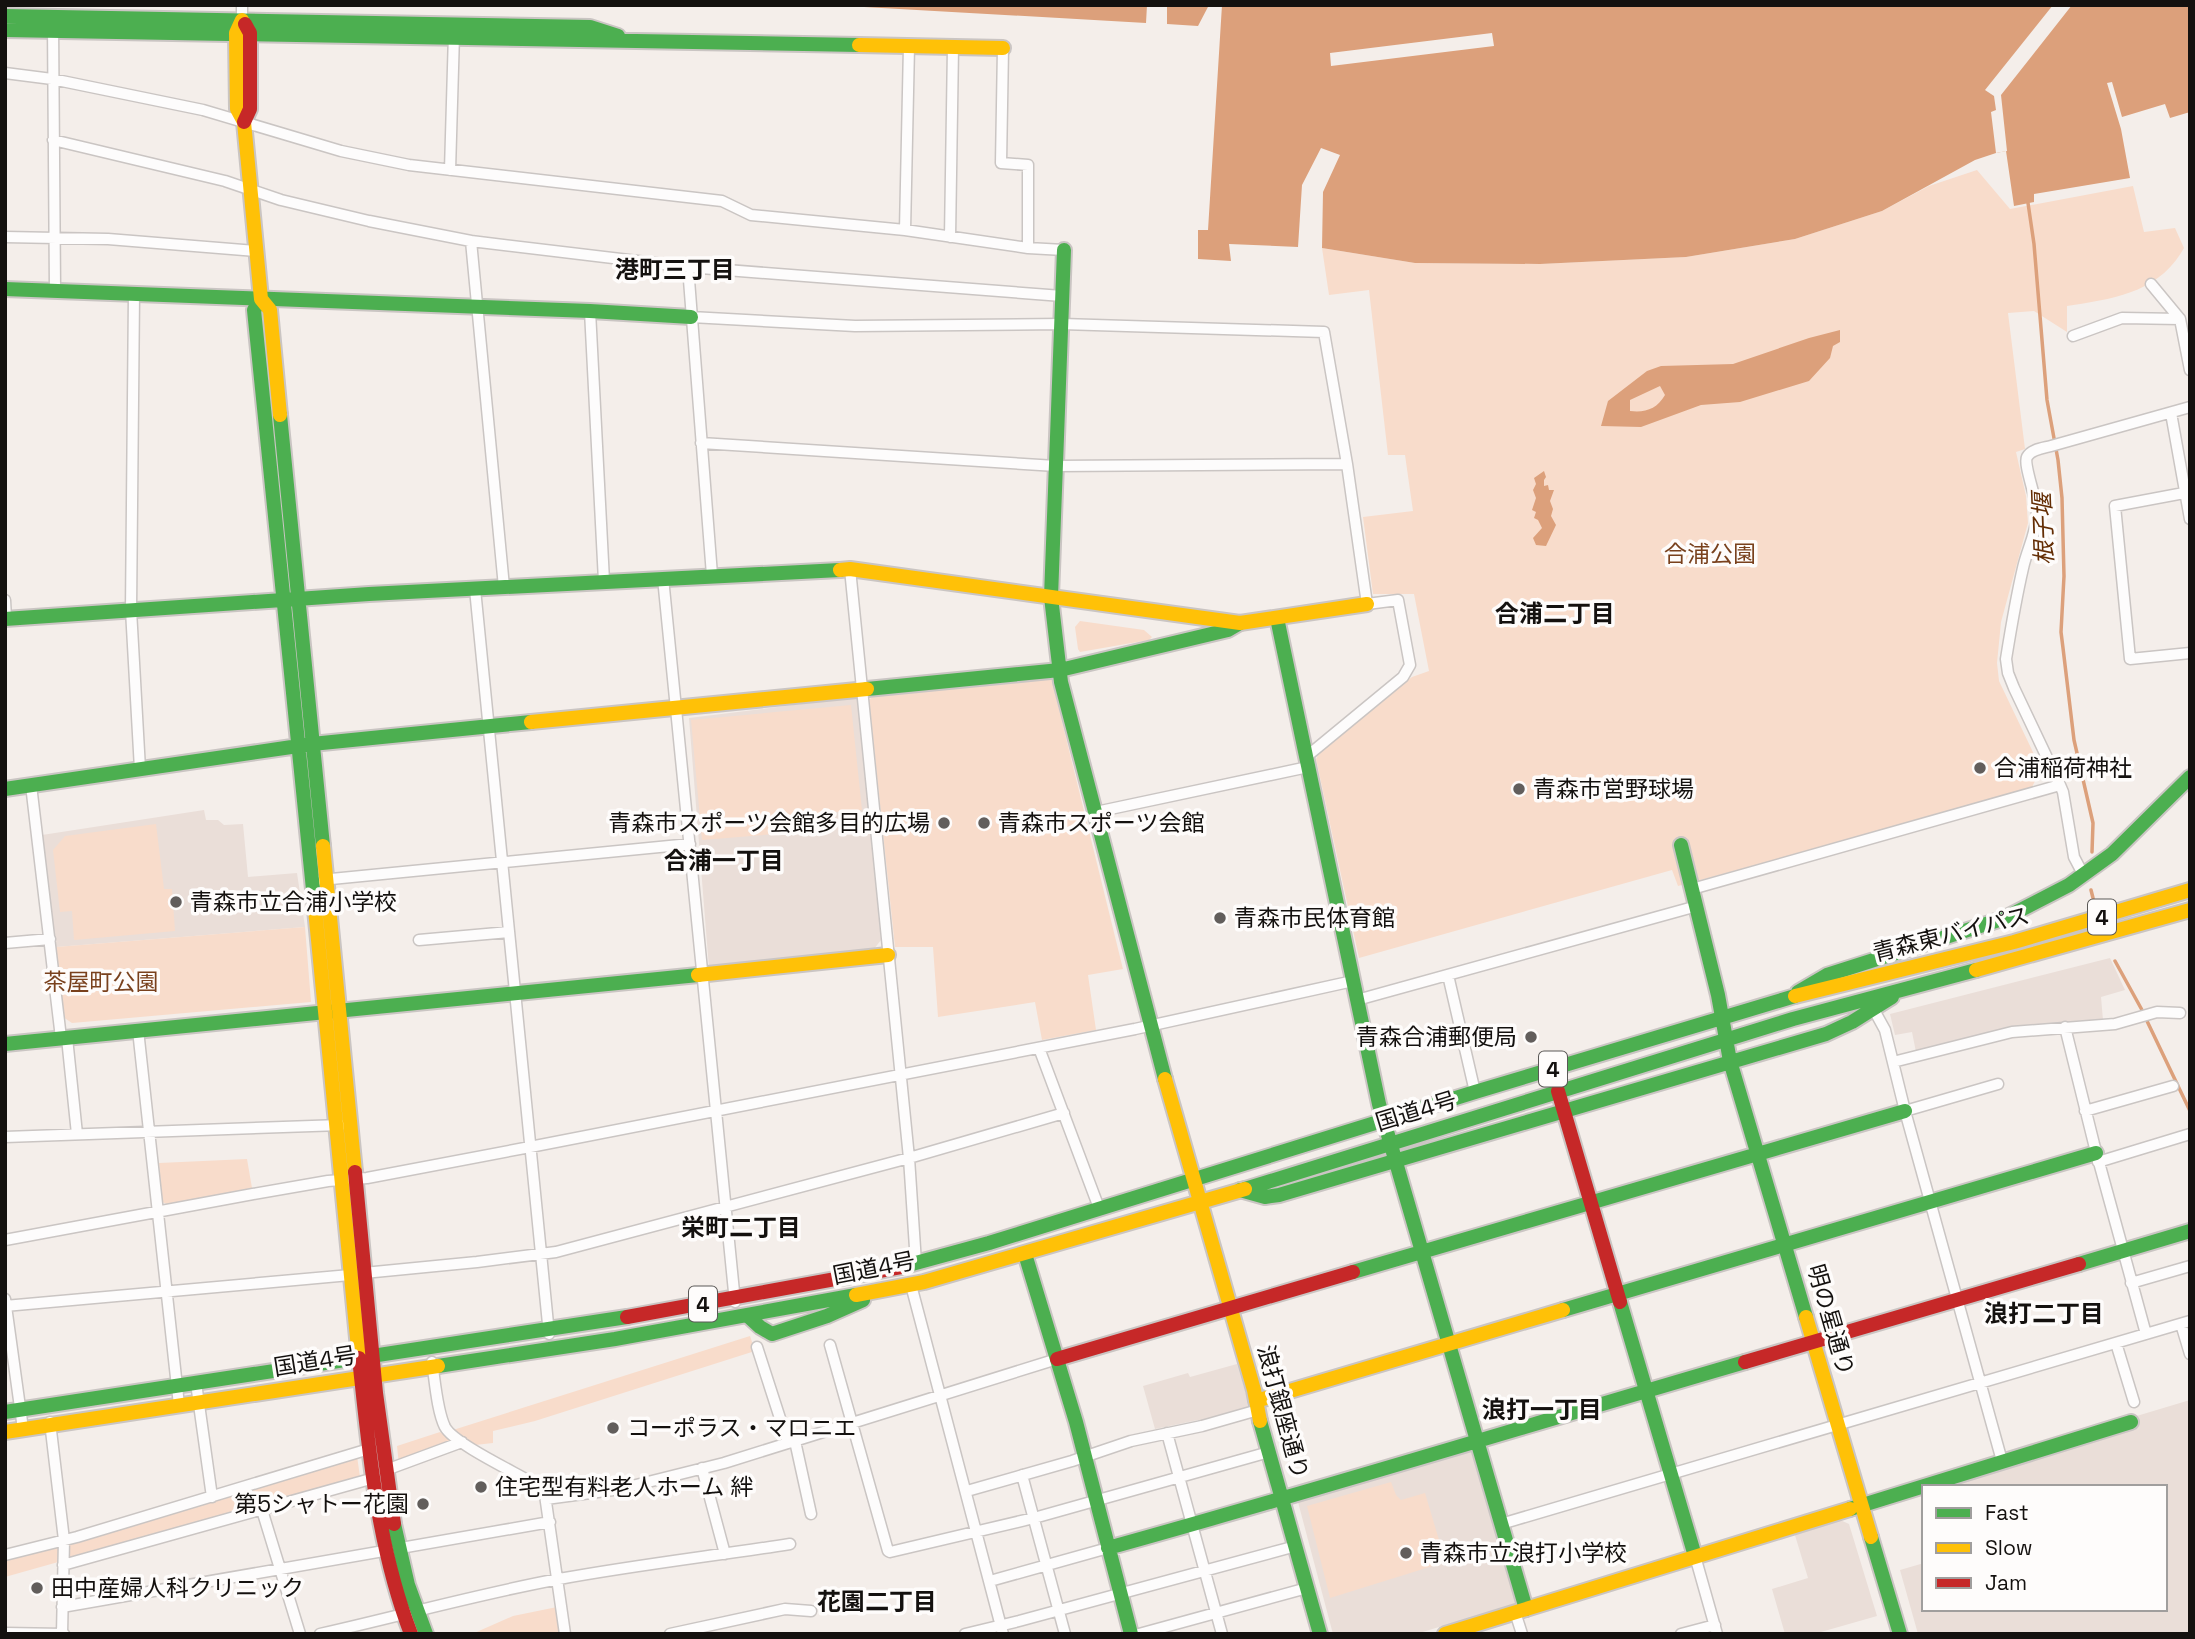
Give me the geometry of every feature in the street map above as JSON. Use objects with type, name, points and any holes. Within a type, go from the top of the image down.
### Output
[{"type":"main road","points":[[5,16],[53,24]]},
{"type":"main road","points":[[243,23],[250,109],[244,122],[261,299],[270,310],[296,598],[305,745],[367,1376],[369,1450],[410,1613],[411,1634]]},
{"type":"main road","points":[[5,30],[53,24],[243,23],[454,31],[590,27],[636,41],[1003,48]]},
{"type":"main road","name":"浪打銀座通り","points":[[1064,250],[1051,597],[1060,682],[1192,1180],[1231,1308],[1296,1546],[1315,1633]]},
{"type":"main road","points":[[5,289],[691,317]]},
{"type":"main road","points":[[261,299],[254,310],[281,599],[305,745]]},
{"type":"main road","points":[[6,619],[296,598],[850,569],[1240,624]]},
{"type":"main road","points":[[5,789],[305,745],[1060,670],[1228,630],[1240,624],[1367,604]]},
{"type":"main road","points":[[1276,618],[1383,1121],[1501,1524],[1521,1611]]},
{"type":"main road","points":[[1788,998],[1826,975],[2005,918],[2084,876],[2112,854],[2190,777]]},
{"type":"main road","name":"明の星通り","points":[[1681,845],[1697,906],[1730,1061],[1900,1634]]},
{"type":"main road","name":"青森東バイパス","points":[[1722,1018],[1788,998],[2014,942],[2190,890]]},
{"type":"main road","name":"青森東バイパス","points":[[1726,1039],[2190,910]]},
{"type":"main road","points":[[5,1044],[888,955]]},
{"type":"main road","points":[[1240,1190],[1270,1197],[1846,1027],[1901,990]]},
{"type":"main road","name":"国道4号","points":[[13,1411],[548,1330],[916,1263],[1722,1018]]},
{"type":"main road","name":"国道4号","points":[[5,1432],[550,1349],[911,1284],[1025,1254],[1240,1190],[1726,1039]]},
{"type":"main road","points":[[1558,1091],[1695,1556]]},
{"type":"main road","points":[[1057,1359],[1905,1111]]},
{"type":"main road","points":[[1257,1406],[1449,1344],[1617,1294],[1930,1202],[2097,1158]]},
{"type":"main road","points":[[1108,1548],[1283,1499],[2190,1231]]},
{"type":"main road","points":[[1025,1254],[1057,1359],[1131,1634]]},
{"type":"main road","points":[[741,1316],[772,1334],[827,1316],[881,1290]]},
{"type":"main road","points":[[367,1376],[386,1469],[392,1549]]},
{"type":"main road","points":[[1926,1485],[2131,1422]]},
{"type":"main road","points":[[1445,1634],[1922,1486]]},
{"type":"main road","points":[[410,1613],[426,1634]]},
{"type":"street","points":[[53,24],[55,290]]},
{"type":"street","points":[[450,170],[454,31]]},
{"type":"street","points":[[905,230],[909,46]]},
{"type":"street","points":[[950,237],[953,47]]},
{"type":"street","points":[[1003,48],[1001,163],[1028,165],[1028,248]]},
{"type":"street","points":[[5,73],[52,79],[204,110],[341,151],[409,165],[722,201],[751,215],[905,230],[1028,248],[1064,250]]},
{"type":"street","points":[[53,139],[213,178],[281,200],[471,241],[688,267],[1062,296]]},
{"type":"street","points":[[5,237],[108,239],[256,251]]},
{"type":"street","points":[[471,241],[504,587]]},
{"type":"street","points":[[688,267],[712,575]]},
{"type":"street","points":[[2151,284],[2183,320],[2190,370]]},
{"type":"street","points":[[134,294],[131,610],[139,769]]},
{"type":"street","points":[[590,311],[604,581]]},
{"type":"street","points":[[691,317],[855,326],[1062,324],[1324,332],[1347,464],[1367,604],[1398,600],[1410,665],[1405,673],[1307,762],[1096,812]]},
{"type":"street","points":[[2073,336],[2122,318],[2183,320]]},
{"type":"street","points":[[2084,876],[2074,857],[2063,792],[2014,688],[2006,659],[2023,566],[2036,528],[2036,499],[2026,467],[2027,458],[2034,451],[2055,444],[2190,407]]},
{"type":"street","points":[[2171,413],[2190,519]]},
{"type":"street","points":[[701,443],[1056,466],[1347,464]]},
{"type":"street","points":[[2185,493],[2115,506],[2130,659],[2190,653]]},
{"type":"street","points":[[850,569],[909,1158],[916,1263]]},
{"type":"street","points":[[663,578],[724,1207],[735,1298],[741,1316]]},
{"type":"street","points":[[475,589],[550,1349]]},
{"type":"street","points":[[5,600],[6,619]]},
{"type":"street","points":[[31,785],[77,1134]]},
{"type":"street","points":[[1692,889],[2060,785]]},
{"type":"street","points":[[319,880],[690,844]]},
{"type":"street","points":[[1357,1000],[1697,906]]},
{"type":"street","points":[[419,940],[509,932]]},
{"type":"street","points":[[5,943],[50,939]]},
{"type":"street","points":[[1448,975],[1475,1092]]},
{"type":"street","points":[[5,1240],[530,1147],[1150,1026],[1353,981]]},
{"type":"street","points":[[1874,1010],[1883,1025],[2002,1461]]},
{"type":"street","points":[[1893,1062],[2012,1032],[2115,1024],[2157,1012],[2180,1013]]},
{"type":"street","points":[[2066,1027],[2097,1158],[2146,1334]]},
{"type":"street","points":[[138,1030],[179,1405]]},
{"type":"street","points":[[1039,1048],[1099,1208]]},
{"type":"street","points":[[1905,1111],[1998,1084]]},
{"type":"street","points":[[2085,1111],[2173,1086]]},
{"type":"street","points":[[6,1306],[541,1255],[909,1158],[1064,1113]]},
{"type":"street","points":[[5,1137],[343,1125]]},
{"type":"street","points":[[2097,1158],[2190,1134]]},
{"type":"street","points":[[2132,1283],[2190,1266]]},
{"type":"street","points":[[911,1284],[1002,1630]]},
{"type":"street","points":[[5,1299],[13,1411],[23,1429]]},
{"type":"street","points":[[1501,1524],[2185,1323],[2190,1354]]},
{"type":"street","points":[[2116,1343],[2134,1402]]},
{"type":"street","points":[[830,1345],[888,1551],[1034,1518],[1269,1452]]},
{"type":"street","points":[[757,1347],[792,1442],[811,1514]]},
{"type":"street","points":[[430,1348],[444,1424],[449,1432],[542,1490],[550,1522],[565,1634]]},
{"type":"street","points":[[546,1499],[620,1489],[702,1468],[1057,1359]]},
{"type":"street","points":[[196,1383],[212,1497]]},
{"type":"street","points":[[5,1633],[63,1634],[64,1540],[47,1406]]},
{"type":"street","points":[[967,1491],[1257,1406]]},
{"type":"street","points":[[1167,1433],[1222,1634]]},
{"type":"street","points":[[386,1469],[462,1442]]},
{"type":"street","points":[[5,1556],[369,1450]]},
{"type":"street","points":[[702,1468],[725,1554]]},
{"type":"street","points":[[1022,1475],[1065,1634]]},
{"type":"street","points":[[63,1565],[374,1478]]},
{"type":"street","points":[[262,1510],[300,1634]]},
{"type":"street","points":[[62,1608],[550,1522]]},
{"type":"street","points":[[320,1634],[457,1600],[557,1580],[790,1544]]},
{"type":"street","points":[[965,1634],[1002,1630],[1059,1611],[1296,1546]]},
{"type":"street","points":[[990,1581],[1108,1548]]},
{"type":"street","points":[[1681,1634],[1716,1629],[1695,1556]]},
{"type":"street","points":[[1139,1634],[1307,1588]]},
{"type":"street","points":[[670,1634],[785,1609],[811,1611]]},
{"type":"street","points":[[1521,1611],[1522,1634]]},
{"type":"shaded area","points":[[864,5],[1147,5],[1146,23]]},
{"type":"shaded area","points":[[1167,5],[1209,5],[1198,26],[1167,24]]},
{"type":"shaded area","points":[[1222,5],[2190,5],[2190,112],[2170,118],[2165,104],[2122,117],[2112,82],[2107,83],[2121,129],[2130,178],[2034,194],[2034,202],[2014,206],[2006,151],[1975,160],[1882,211],[1795,239],[1686,257],[1540,264],[1415,263],[1322,248],[1323,192],[1340,155],[1321,148],[1302,185],[1298,247],[1229,244],[1231,261],[1198,259],[1198,230],[1208,230]]},
{"type":"shaded area","points":[[1840,330],[1840,342],[1833,346],[1830,358],[1809,381],[1740,402],[1701,405],[1641,427],[1601,426],[1608,401],[1647,371],[1661,366],[1733,364]],"holes":[[[1660,386],[1665,395],[1650,409],[1630,411],[1630,400]]]},
{"type":"shaded area","points":[[1544,471],[1544,486],[1548,485],[1549,490],[1554,490],[1550,501],[1553,509],[1551,516],[1556,525],[1546,546],[1536,545],[1533,538],[1542,528],[1534,518],[1536,512],[1532,510],[1536,498],[1533,490],[1536,484],[1534,478]]},
{"type":"shaded area","points":[[857,697],[881,940],[874,949],[709,968],[689,718]]},
{"type":"shaded area","name":"青森市立合浦小学校","points":[[204,810],[206,820],[218,820],[224,825],[243,824],[248,877],[297,873],[305,927],[56,947],[42,835]]},
{"type":"shaded area","points":[[2110,958],[2125,990],[2101,997],[2103,1020],[2030,1026],[1916,1052],[1912,1032],[1895,1035],[1890,1014]]},
{"type":"shaded area","points":[[1237,1364],[1248,1410],[1199,1423],[1198,1420],[1155,1429],[1143,1386],[1188,1373],[1190,1377]]},
{"type":"shaded area","points":[[2190,1400],[2190,1634],[1918,1634],[1900,1570],[1922,1564],[1922,1611],[2167,1611],[2167,1485],[1941,1485],[2130,1418]]},
{"type":"shaded area","name":"青森市立浪打小学校","points":[[1471,1451],[1515,1604],[1416,1634],[1333,1634],[1298,1502]]},
{"type":"shaded area","points":[[1838,1519],[1849,1524],[1877,1616],[1814,1634],[1785,1634],[1772,1589],[1808,1578],[1794,1532]]},
{"type":"green space","name":"合浦公園","points":[[1977,170],[2010,209],[2133,186],[2144,232],[2175,228],[2184,248],[2162,275],[2148,284],[2118,296],[2067,306],[2067,332],[2034,311],[2008,313],[2025,449],[2016,452],[2026,496],[2028,523],[2001,622],[1997,663],[1999,681],[2041,769],[2030,791],[1678,886],[1672,870],[1359,958],[1316,759],[1320,751],[1412,677],[1429,671],[1414,594],[1373,594],[1363,517],[1413,511],[1405,455],[1388,455],[1369,290],[1329,295],[1322,248],[1415,263],[1540,264],[1686,257],[1795,239],[1882,211],[1929,186]]},
{"type":"green space","points":[[1080,621],[1144,630],[1152,637],[1149,640],[1080,652],[1075,627]]},
{"type":"green space","name":"青森市スポーツ会館","points":[[1051,677],[1123,969],[1088,975],[1096,1030],[1042,1040],[1035,1002],[938,1017],[933,947],[895,947],[869,700],[874,695]]},
{"type":"green space","points":[[851,705],[862,810],[835,812],[837,829],[702,840],[691,720]]},
{"type":"green space","points":[[156,824],[164,889],[172,889],[175,931],[74,940],[72,911],[60,912],[53,850],[65,836]]},
{"type":"green space","name":"茶屋町公園","points":[[305,927],[311,1002],[72,1023],[63,1017],[56,947]]},
{"type":"green space","points":[[247,1159],[252,1188],[167,1204],[162,1202],[159,1163]]},
{"type":"green space","points":[[750,1336],[755,1351],[535,1421],[493,1431],[493,1443],[475,1445],[453,1430]]},
{"type":"green space","points":[[440,1432],[455,1443],[399,1465],[397,1446]]},
{"type":"green space","points":[[357,1456],[360,1477],[5,1577],[5,1558],[182,1510]]},
{"type":"green space","points":[[1391,1482],[1401,1500],[1425,1493],[1442,1550],[1436,1565],[1330,1598],[1307,1506]]},
{"type":"green space","points":[[557,1607],[561,1634],[472,1634],[513,1616]]},
{"type":"pier","points":[[2053,5],[2072,5],[2001,95],[2007,151],[1996,153],[1991,112],[1996,110],[1994,96],[1985,90]]},
{"type":"pier","points":[[1492,33],[1494,46],[1331,66],[1330,53]]},
{"type":"waterway","name":"根子堰","points":[[2028,203],[2047,400],[2062,498],[2064,576],[2061,632],[2074,740],[2093,823],[2092,852]]},
{"type":"waterway","name":"根子堰","points":[[2091,890],[2093,898]]},
{"type":"waterway","name":"根子堰","points":[[2115,961],[2142,1010]]},
{"type":"waterway","name":"根子堰","points":[[2147,1021],[2190,1111]]},
{"type":"traffic: fast","points":[[5,16],[590,27],[618,36]]},
{"type":"traffic: fast","points":[[5,30],[859,45]]},
{"type":"traffic: fast","points":[[1064,250],[1051,597],[1061,682],[1165,1079]]},
{"type":"traffic: fast","points":[[5,289],[691,317]]},
{"type":"traffic: fast","points":[[261,299],[254,310],[314,899]]},
{"type":"traffic: fast","points":[[280,415],[323,846]]},
{"type":"traffic: fast","points":[[5,619],[369,594],[840,570]]},
{"type":"traffic: fast","points":[[1277,618],[1379,1104],[1526,1609]]},
{"type":"traffic: fast","points":[[867,689],[1060,670],[1228,630],[1240,623]]},
{"type":"traffic: fast","points":[[5,789],[312,744],[531,722]]},
{"type":"traffic: fast","points":[[1798,992],[1827,975],[2005,918],[2069,885],[2112,854],[2190,777]]},
{"type":"traffic: fast","points":[[1681,845],[1718,995],[1730,1061],[1806,1317]]},
{"type":"traffic: fast","points":[[1245,1189],[1793,1019],[1976,970]]},
{"type":"traffic: fast","points":[[5,1044],[698,975]]},
{"type":"traffic: fast","points":[[901,1267],[989,1243],[1795,996]]},
{"type":"traffic: fast","points":[[1240,1190],[1265,1197],[1279,1195],[1826,1034],[1852,1022],[1892,997]]},
{"type":"traffic: fast","points":[[1353,1272],[1905,1111]]},
{"type":"traffic: fast","points":[[1563,1310],[2096,1153]]},
{"type":"traffic: fast","points":[[2079,1264],[2190,1231]]},
{"type":"traffic: fast","points":[[1025,1254],[1076,1422],[1131,1634]]},
{"type":"traffic: fast","points":[[438,1366],[615,1339],[856,1295]]},
{"type":"traffic: fast","points":[[747,1315],[772,1334],[827,1316],[863,1300]]},
{"type":"traffic: fast","points":[[1620,1302],[1695,1556]]},
{"type":"traffic: fast","points":[[5,1412],[627,1317]]},
{"type":"traffic: fast","points":[[1108,1548],[1745,1362]]},
{"type":"traffic: fast","points":[[1260,1421],[1320,1634]]},
{"type":"traffic: fast","points":[[1928,1485],[2131,1422]]},
{"type":"traffic: fast","points":[[1850,1509],[1922,1487]]},
{"type":"traffic: fast","points":[[394,1524],[408,1585],[426,1634]]},
{"type":"traffic: fast","points":[[1871,1537],[1900,1634]]},
{"type":"traffic: slow","points":[[242,20],[236,33],[237,109],[244,122],[261,299],[270,310],[280,415]]},
{"type":"traffic: slow","points":[[859,45],[1003,48]]},
{"type":"traffic: slow","points":[[840,570],[850,569],[1240,623],[1367,604]]},
{"type":"traffic: slow","points":[[531,722],[867,689]]},
{"type":"traffic: slow","points":[[323,846],[355,1172]]},
{"type":"traffic: slow","points":[[1795,996],[2014,942],[2190,890]]},
{"type":"traffic: slow","points":[[314,899],[359,1358]]},
{"type":"traffic: slow","points":[[1976,970],[2190,910]]},
{"type":"traffic: slow","points":[[698,975],[888,955]]},
{"type":"traffic: slow","points":[[1165,1079],[1254,1390],[1260,1421]]},
{"type":"traffic: slow","points":[[856,1295],[924,1282],[1245,1189]]},
{"type":"traffic: slow","points":[[1256,1401],[1563,1310]]},
{"type":"traffic: slow","points":[[1806,1317],[1871,1537]]},
{"type":"traffic: slow","points":[[5,1432],[438,1366]]},
{"type":"traffic: slow","points":[[1445,1634],[1850,1509]]},
{"type":"traffic: jam","points":[[244,122],[250,109],[250,33],[245,24]]},
{"type":"traffic: jam","points":[[1558,1091],[1620,1302]]},
{"type":"traffic: jam","points":[[355,1172],[376,1393],[394,1524]]},
{"type":"traffic: jam","points":[[1745,1362],[2079,1264]]},
{"type":"traffic: jam","points":[[627,1317],[901,1267]]},
{"type":"traffic: jam","points":[[1057,1359],[1353,1272]]},
{"type":"traffic: jam","points":[[359,1358],[382,1532],[399,1600],[411,1634]]},
{"type":"place","name":"合浦稲荷神社","points":[[1980,768]]},
{"type":"place","name":"青森市営野球場","points":[[1519,789]]},
{"type":"place","name":"青森市スポーツ会館多目的広場","points":[[944,823]]},
{"type":"place","name":"青森市スポーツ会館","points":[[984,823]]},
{"type":"place","name":"青森市立合浦小学校","points":[[176,902]]},
{"type":"place","name":"青森市民体育館","points":[[1220,918]]},
{"type":"place","name":"青森合浦郵便局","points":[[1531,1037]]},
{"type":"place","name":"コーポラス・マロニエ","points":[[613,1428]]},
{"type":"place","name":"住宅型有料老人ホーム 絆","points":[[481,1487]]},
{"type":"place","name":"第5シャトー花園","points":[[423,1504]]},
{"type":"place","name":"青森市立浪打小学校","points":[[1406,1553]]},
{"type":"place","name":"田中産婦人科クリニック","points":[[37,1588]]},
{"type":"district","name":"港町三丁目","points":[[675,269]]},
{"type":"district","name":"合浦二丁目","points":[[1555,613]]},
{"type":"district","name":"合浦一丁目","points":[[724,860]]},
{"type":"district","name":"栄町二丁目","points":[[741,1227]]},
{"type":"district","name":"浪打二丁目","points":[[2044,1313]]},
{"type":"district","name":"浪打一丁目","points":[[1542,1409]]},
{"type":"district","name":"花園二丁目","points":[[877,1601]]}]
